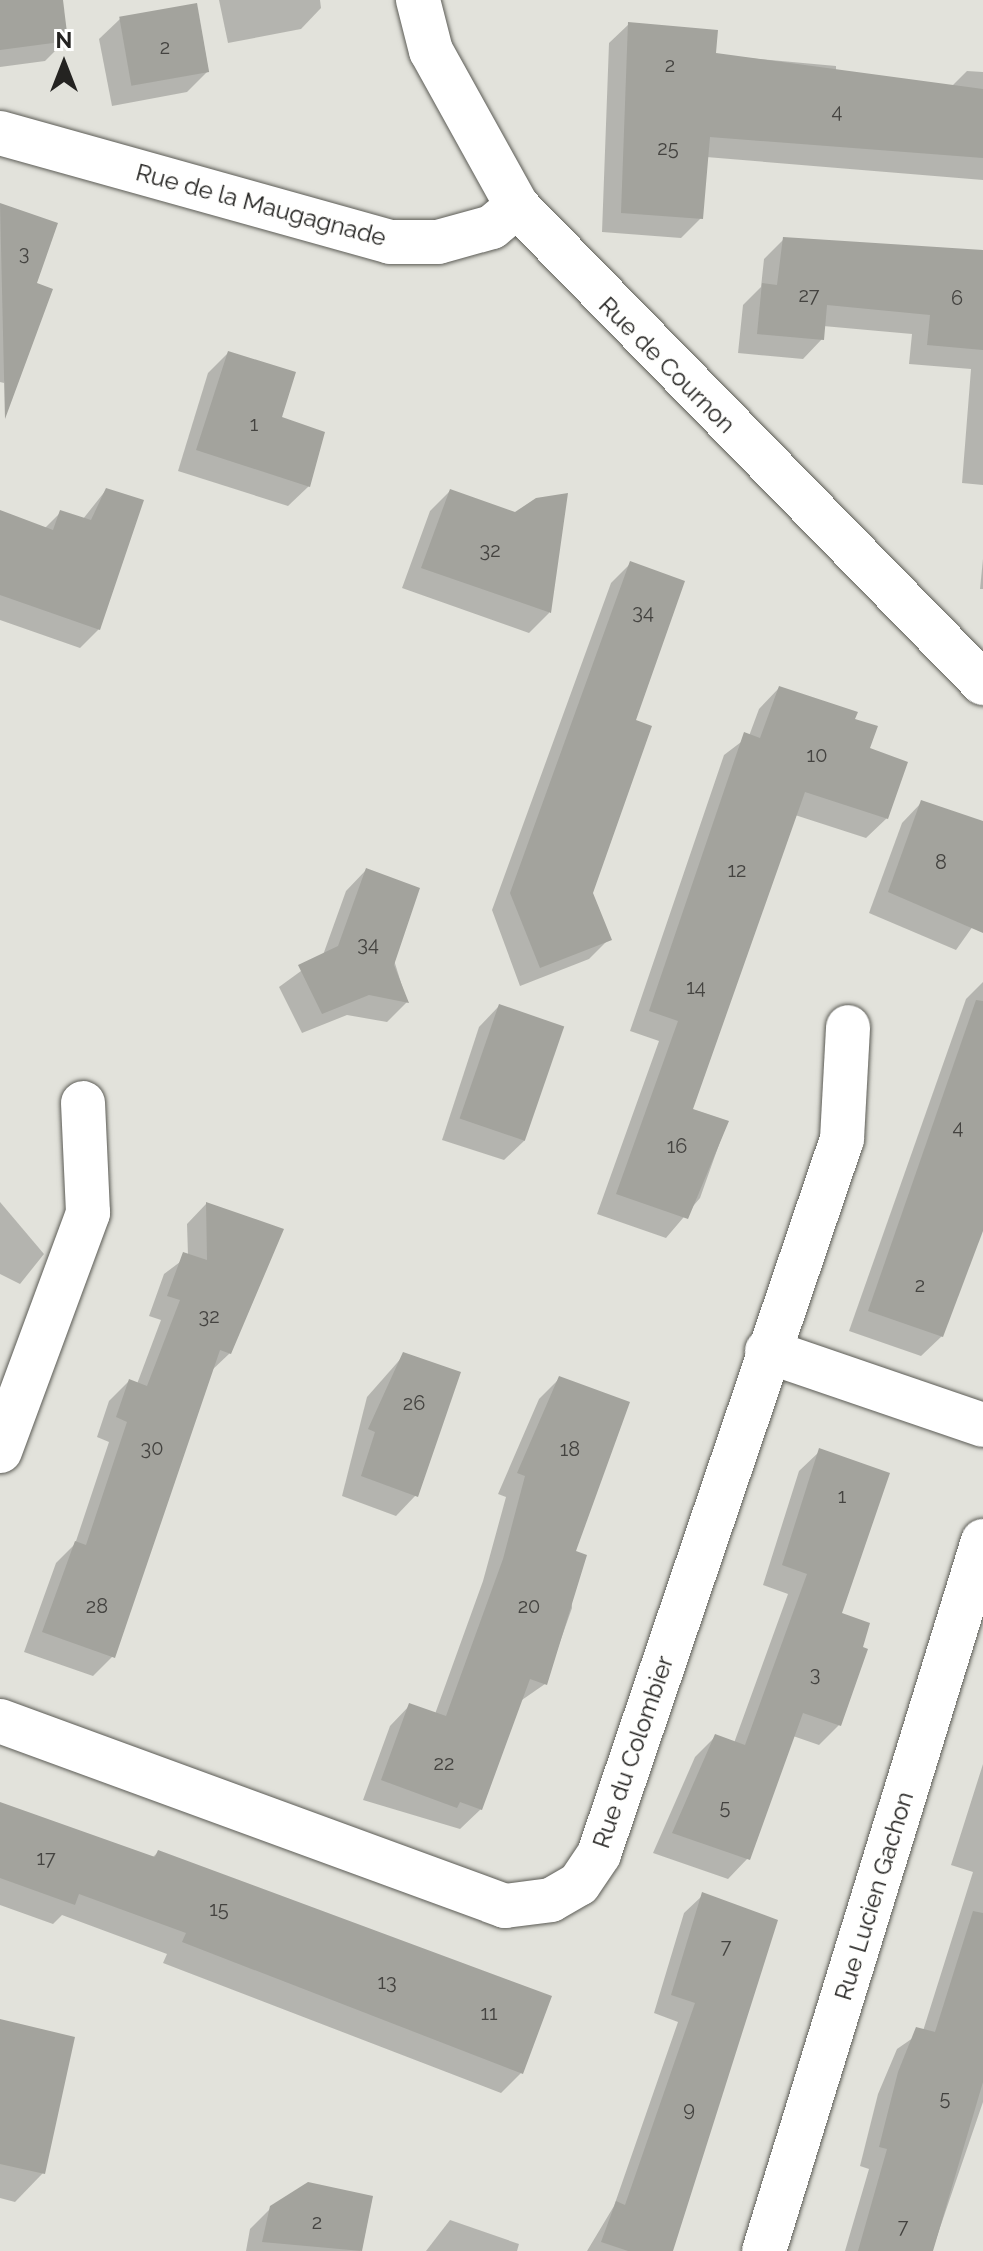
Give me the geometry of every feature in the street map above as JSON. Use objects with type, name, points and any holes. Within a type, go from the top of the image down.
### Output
[{"type":"street","name":"Rue de Cournon","points":[[418,0],[431,51],[517,206],[983,683]]},
{"type":"street","name":"Rue de la Maugagnade","points":[[0,133],[390,242],[438,242],[492,227],[517,206]]},
{"type":"street","name":"Rue du Colombier","points":[[0,1721],[505,1906],[551,1900],[579,1884],[599,1854],[767,1351],[842,1139],[848,1027]]},
{"type":"street","points":[[0,1451],[88,1213],[83,1103]]},
{"type":"street","points":[[767,1351],[983,1425]]},
{"type":"street","name":"Rue Lucien Gachon","points":[[764,2251],[976,1597],[983,1541]]},
{"type":"building","points":[[0,0],[63,0],[68,41],[0,50]]},
{"type":"building","points":[[197,3],[209,72],[131,86],[119,17]]},
{"type":"building","points":[[628,22],[718,30],[716,53],[983,89],[983,158],[710,137],[703,219],[621,213]]},
{"type":"building","points":[[0,203],[58,223],[37,283],[53,289],[5,419]]},
{"type":"building","points":[[783,237],[983,250],[983,350],[927,345],[930,315],[827,305],[824,340],[757,334],[762,283],[777,285]]},
{"type":"building","points":[[228,351],[296,372],[282,417],[325,432],[310,487],[196,450]]},
{"type":"building","points":[[106,488],[144,500],[100,630],[0,595],[0,510],[53,530],[60,510],[91,520]]},
{"type":"building","points":[[450,489],[515,512],[536,498],[568,493],[551,613],[421,568]]},
{"type":"building","points":[[630,561],[685,581],[636,720],[652,726],[593,893],[612,940],[540,968],[510,893]]},
{"type":"building","points":[[779,686],[858,712],[855,719],[878,726],[870,748],[908,762],[888,819],[805,792],[693,1109],[729,1121],[688,1219],[616,1194],[678,1021],[649,1011],[744,732],[760,738]]},
{"type":"building","points":[[921,800],[983,821],[983,933],[888,892]]},
{"type":"building","points":[[366,868],[420,888],[394,965],[409,1003],[369,995],[322,1014],[298,965],[338,946]]},
{"type":"building","points":[[976,1000],[983,1001],[983,1231],[943,1337],[868,1311]]},
{"type":"building","points":[[499,1004],[564,1026],[525,1141],[460,1118]]},
{"type":"building","points":[[206,1202],[284,1229],[231,1354],[220,1350],[115,1658],[42,1632],[75,1541],[86,1545],[127,1422],[116,1417],[129,1379],[147,1386],[180,1300],[167,1296],[183,1252],[207,1260]]},
{"type":"building","points":[[403,1352],[461,1372],[418,1497],[361,1476],[375,1432],[368,1429]]},
{"type":"building","points":[[559,1376],[630,1402],[576,1551],[587,1555],[547,1685],[530,1679],[482,1810],[460,1802],[457,1808],[381,1780],[409,1703],[446,1716],[503,1559],[525,1476],[517,1473]]},
{"type":"building","points":[[819,1448],[890,1473],[842,1613],[870,1623],[863,1647],[868,1649],[841,1726],[803,1713],[750,1860],[672,1833],[715,1734],[745,1745],[807,1574],[782,1565]]},
{"type":"building","points":[[0,1802],[155,1857],[158,1850],[552,1996],[523,2074],[182,1942],[186,1933],[79,1894],[75,1905],[0,1878]]},
{"type":"building","points":[[702,1892],[778,1920],[673,2251],[628,2251],[601,2242],[616,2201],[625,2205],[695,2003],[671,1995]]},
{"type":"building","points":[[973,1911],[983,1913],[983,2082],[933,2251],[858,2251],[887,2149],[879,2147],[898,2072],[916,2027],[935,2032]]},
{"type":"building","points":[[0,2019],[75,2037],[45,2174],[0,2164]]},
{"type":"building","points":[[308,2182],[373,2196],[362,2251],[262,2242],[270,2206]]}]
